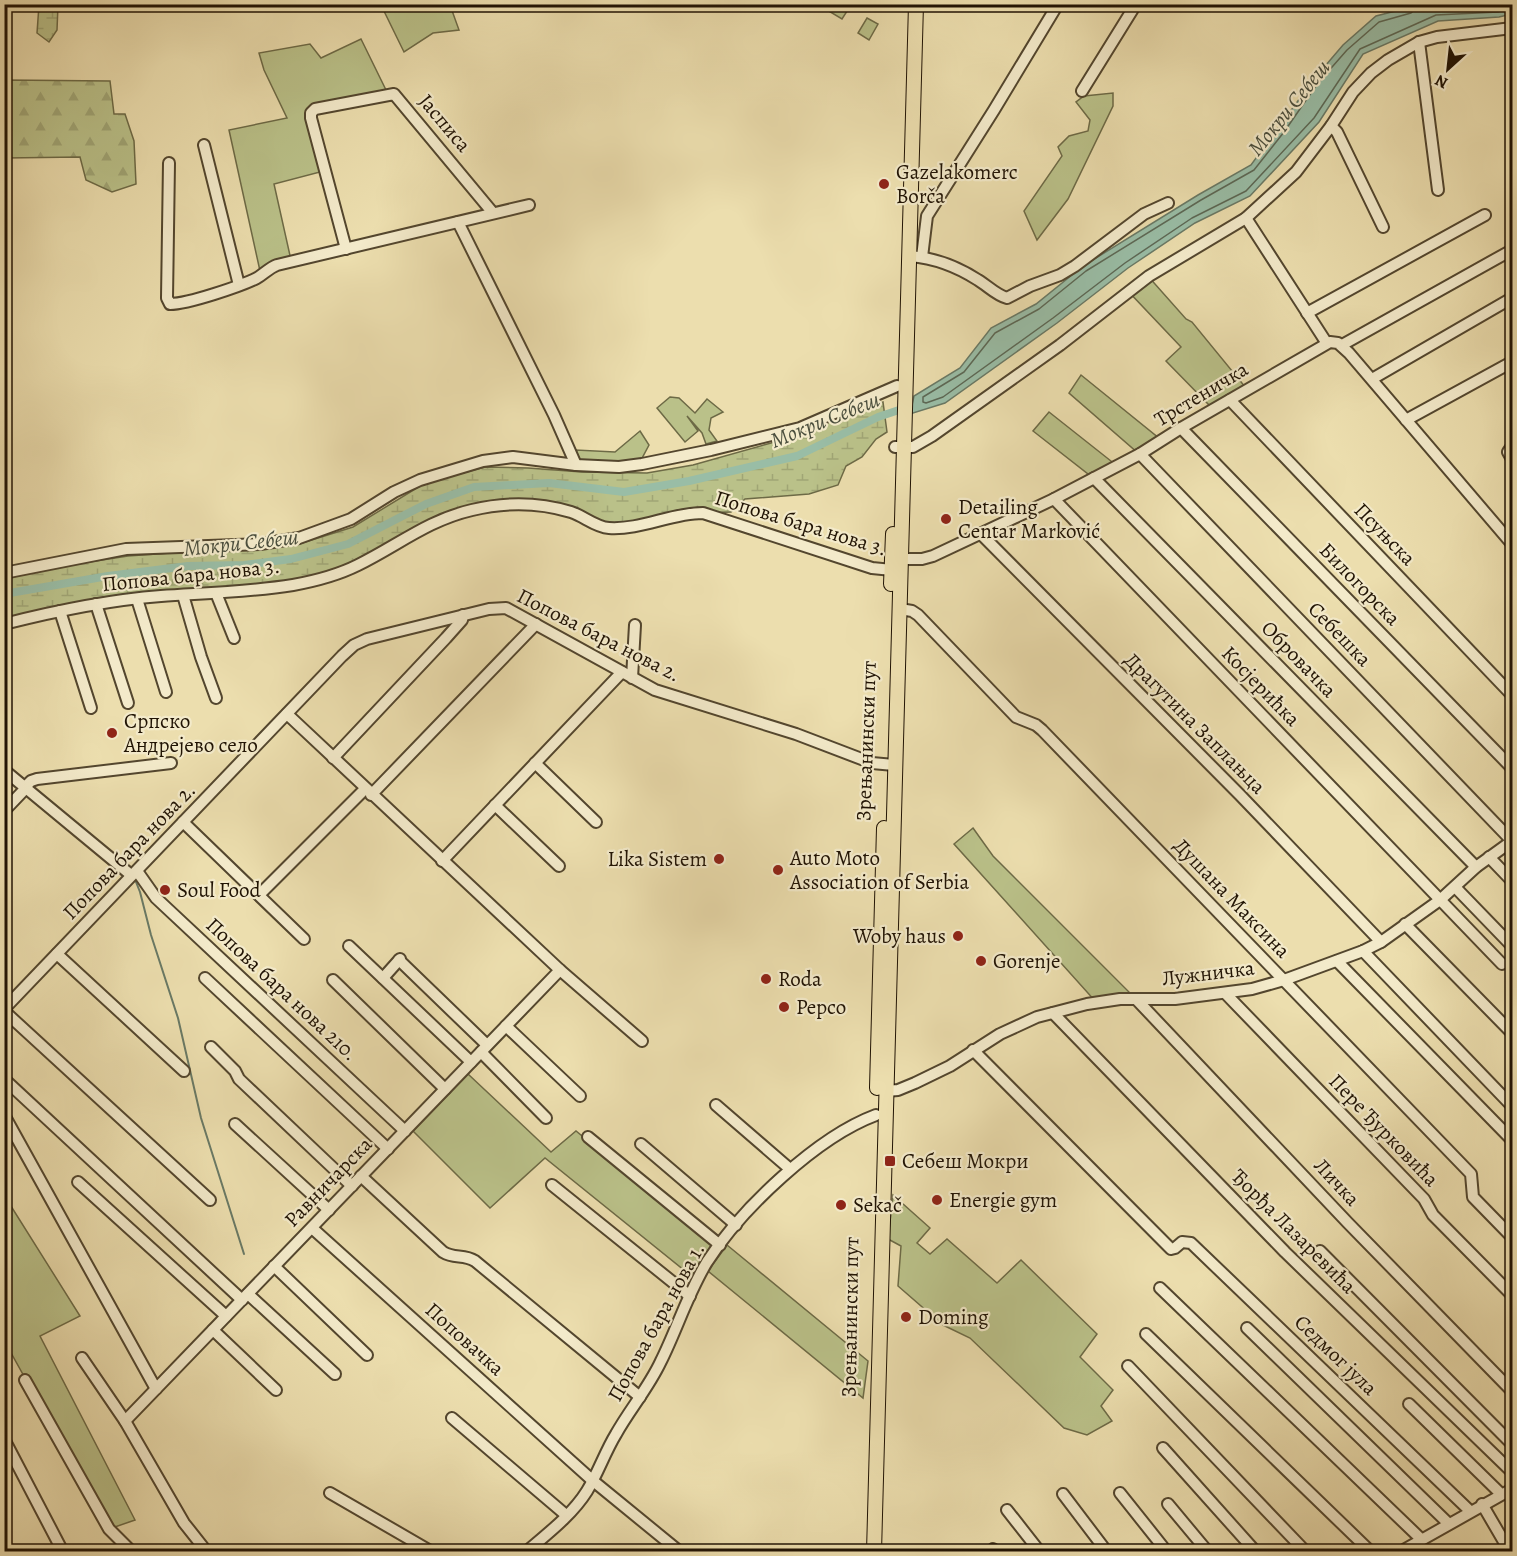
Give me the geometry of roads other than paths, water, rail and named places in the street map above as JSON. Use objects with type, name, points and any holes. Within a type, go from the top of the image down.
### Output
[{"type":"main road","name":"Зрењанински пут","points":[[900,401],[897,386],[907,4]]},
{"type":"main road","name":"Зрењанински пут","points":[[874,1551],[886,1091],[892,570],[900,401],[916,256],[916,4]]},
{"type":"main road","name":"Зрењанински пут","points":[[865,1551],[876,1115],[890,765],[902,559],[899,447]]},
{"type":"street","points":[[1058,4],[927,216],[916,256],[969,274],[1007,298],[1075,267],[1144,214],[1168,203]]},
{"type":"street","points":[[1082,91],[1136,4]]},
{"type":"street","points":[[899,447],[915,446],[932,436],[1060,345],[1149,276],[1246,218],[1296,172],[1361,82],[1388,60],[1419,42],[1448,35],[1512,27]]},
{"type":"street","points":[[1419,42],[1438,190]]},
{"type":"street","name":"Јасписа","points":[[346,249],[311,118],[311,113],[315,109],[391,93],[396,95],[493,213]]},
{"type":"street","points":[[1331,126],[1337,132],[1383,227]]},
{"type":"street","points":[[204,145],[239,285]]},
{"type":"street","points":[[169,163],[167,298],[169,303],[174,304],[239,285],[261,276],[273,267],[529,204]]},
{"type":"street","points":[[1307,313],[1485,215]]},
{"type":"street","points":[[1246,218],[1326,342],[1342,345],[1445,462],[1512,544]]},
{"type":"street","points":[[458,222],[554,415],[576,465]]},
{"type":"street","points":[[1342,345],[1512,249]]},
{"type":"street","points":[[1372,379],[1512,298]]},
{"type":"street","name":"Трстеничка","points":[[902,559],[921,559],[933,556],[1054,499],[1140,454],[1326,342]]},
{"type":"street","points":[[1406,420],[1512,362]]},
{"type":"street","points":[[4,573],[126,549],[260,544],[299,538],[351,519],[394,492],[426,478],[499,457],[524,457],[576,465],[629,466],[691,455],[800,428],[897,386]]},
{"type":"street","name":"Псуњска","points":[[1230,400],[1512,695]]},
{"type":"street","name":"Билогорска","points":[[1180,428],[1512,768]]},
{"type":"street","points":[[1512,446],[1508,452],[1512,459]]},
{"type":"street","name":"Себешка","points":[[1140,454],[1512,841]]},
{"type":"street","name":"Обровачка","points":[[1094,478],[1476,867]]},
{"type":"street","name":"Косјерићка","points":[[1054,499],[1502,964]]},
{"type":"street","name":"Попова бара нова 3.","points":[[4,624],[96,604],[293,585],[331,576],[359,565],[401,540],[450,516],[517,503],[572,513],[607,528],[639,525],[685,514],[703,513],[872,568],[892,570]]},
{"type":"street","name":"Драгутина Заплањца","points":[[980,533],[1240,795],[1381,942]]},
{"type":"street","points":[[216,593],[234,638]]},
{"type":"street","points":[[183,595],[216,698]]},
{"type":"street","points":[[137,599],[166,692]]},
{"type":"street","points":[[96,604],[128,703]]},
{"type":"street","name":"Попова бара нова 2.","points":[[4,1010],[342,656],[359,641],[501,607],[512,610],[627,675],[665,693],[796,734],[872,763],[890,765]]},
{"type":"street","name":"Душана Максина","points":[[900,609],[909,610],[918,615],[1016,717],[1038,726],[1471,1174],[1473,1197],[1512,1237]]},
{"type":"street","points":[[60,611],[91,708]]},
{"type":"street","points":[[333,758],[446,638],[462,620],[463,615]]},
{"type":"street","points":[[259,895],[368,792],[536,624]]},
{"type":"street","points":[[442,861],[536,763],[627,675],[635,625]]},
{"type":"street","points":[[287,714],[560,970],[642,1041]]},
{"type":"street","points":[[4,811],[27,786],[171,763]]},
{"type":"street","points":[[536,763],[596,822]]},
{"type":"street","name":"Попова бара нова 210.","points":[[4,770],[134,873],[156,898],[405,1131]]},
{"type":"street","points":[[495,805],[559,866]]},
{"type":"street","points":[[183,822],[304,939]]},
{"type":"street","name":"Лужничка","points":[[886,1091],[906,1087],[950,1066],[1018,1024],[1053,1013],[1096,1002],[1175,999],[1251,989],[1284,980],[1363,951],[1381,942],[1440,900],[1476,867],[1512,841]]},
{"type":"street","points":[[1489,857],[1512,881]]},
{"type":"street","points":[[1455,887],[1512,946]]},
{"type":"street","points":[[1405,924],[1512,1033]]},
{"type":"street","points":[[349,946],[471,1062]]},
{"type":"street","points":[[1363,951],[1512,1106]]},
{"type":"street","points":[[57,954],[184,1071]]},
{"type":"street","points":[[383,978],[399,960],[484,1048],[546,1118]]},
{"type":"street","points":[[1337,961],[1512,1140]]},
{"type":"street","name":"Равничарска","points":[[125,1421],[560,970]]},
{"type":"street","points":[[205,978],[388,1149]]},
{"type":"street","points":[[333,980],[445,1089]]},
{"type":"street","name":"Пере Ђурковића","points":[[1225,993],[1424,1199],[1433,1215],[1512,1295]]},
{"type":"street","name":"Личка","points":[[1136,999],[1348,1223],[1512,1390]]},
{"type":"street","points":[[4,1010],[210,1200]]},
{"type":"street","name":"Ђорђа Лазаревића","points":[[1053,1013],[1286,1252],[1512,1472]]},
{"type":"street","points":[[506,1026],[580,1096]]},
{"type":"street","points":[[211,1047],[235,1071],[239,1079],[352,1186]]},
{"type":"street","name":"Седмог јула","points":[[973,1050],[1171,1249],[1182,1242],[1191,1243],[1470,1511]]},
{"type":"street","points":[[4,1079],[335,1374]]},
{"type":"street","points":[[716,1105],[790,1169]]},
{"type":"street","points":[[4,1115],[156,1389]]},
{"type":"street","name":"Попова бара нова 1.","points":[[526,1551],[582,1498],[615,1435],[656,1372],[708,1262],[736,1225],[790,1169],[842,1132],[876,1115]]},
{"type":"street","points":[[235,1124],[328,1210]]},
{"type":"street","points":[[588,1137],[720,1245]]},
{"type":"street","points":[[640,1144],[736,1225]]},
{"type":"street","points":[[361,1176],[449,1256],[471,1258],[640,1397]]},
{"type":"street","points":[[78,1182],[226,1316]]},
{"type":"street","points":[[552,1185],[690,1296]]},
{"type":"street","name":"Поповачка","points":[[312,1228],[592,1480],[680,1551]]},
{"type":"street","points":[[1320,1251],[1512,1444]]},
{"type":"street","points":[[274,1266],[367,1355]]},
{"type":"street","points":[[1160,1288],[1421,1539]]},
{"type":"street","points":[[1247,1328],[1448,1523]]},
{"type":"street","points":[[213,1330],[276,1390]]},
{"type":"street","points":[[1146,1334],[1371,1551]]},
{"type":"street","points":[[82,1358],[125,1421],[184,1523],[207,1551]]},
{"type":"street","points":[[1128,1366],[1306,1551]]},
{"type":"street","points":[[25,1380],[109,1529],[132,1551]]},
{"type":"street","points":[[1409,1404],[1501,1494]]},
{"type":"street","points":[[452,1418],[566,1515]]},
{"type":"street","points":[[4,1439],[63,1551]]},
{"type":"street","points":[[1163,1448],[1256,1551]]},
{"type":"street","points":[[1403,1551],[1448,1523],[1512,1489]]},
{"type":"street","points":[[330,1493],[432,1551]]},
{"type":"street","points":[[1120,1493],[1167,1551]]},
{"type":"street","points":[[1063,1494],[1107,1551]]},
{"type":"street","points":[[1168,1504],[1208,1551]]},
{"type":"street","points":[[1482,1504],[1510,1551]]},
{"type":"street","points":[[1007,1510],[1040,1551]]},
{"type":"water","points":[[1419,5],[1512,5],[1512,14],[1438,21],[1363,54],[1319,122],[1250,196],[1195,223],[1128,268],[1057,323],[945,403],[910,414],[914,396],[960,368],[991,328],[1036,304],[1083,266],[1251,165],[1314,79],[1343,45],[1376,16]]},
{"type":"waterway","name":"Мокри Себеш","points":[[4,594],[108,576],[188,566],[244,565],[291,559],[348,544],[426,504],[474,487],[549,483],[624,492],[689,481],[797,456],[878,417],[908,407]]},
{"type":"waterway","points":[[4,761],[11,769]]},
{"type":"waterway","points":[[45,797],[129,867]]},
{"type":"waterway","points":[[134,877],[178,1018],[201,1118],[244,1254]]},
{"type":"place","name":"Gazelakomerc Borča","points":[[884,184]]},
{"type":"place","name":"Detailing Centar Marković","points":[[946,519]]},
{"type":"place","name":"Српско Андрејево село","points":[[112,733]]},
{"type":"place","name":"Lika Sistem","points":[[719,859]]},
{"type":"place","name":"Auto Moto Association of Serbia","points":[[778,870]]},
{"type":"place","name":"Soul Food","points":[[165,890]]},
{"type":"place","name":"Woby haus","points":[[958,936]]},
{"type":"place","name":"Gorenje","points":[[981,961]]},
{"type":"place","name":"Roda","points":[[766,979]]},
{"type":"place","name":"Pepco","points":[[784,1007]]},
{"type":"place","name":"Себеш Мокри","points":[[890,1161]]},
{"type":"place","name":"Energie gym","points":[[937,1200]]},
{"type":"place","name":"Sekač","points":[[841,1205]]},
{"type":"place","name":"Doming","points":[[906,1317]]}]
